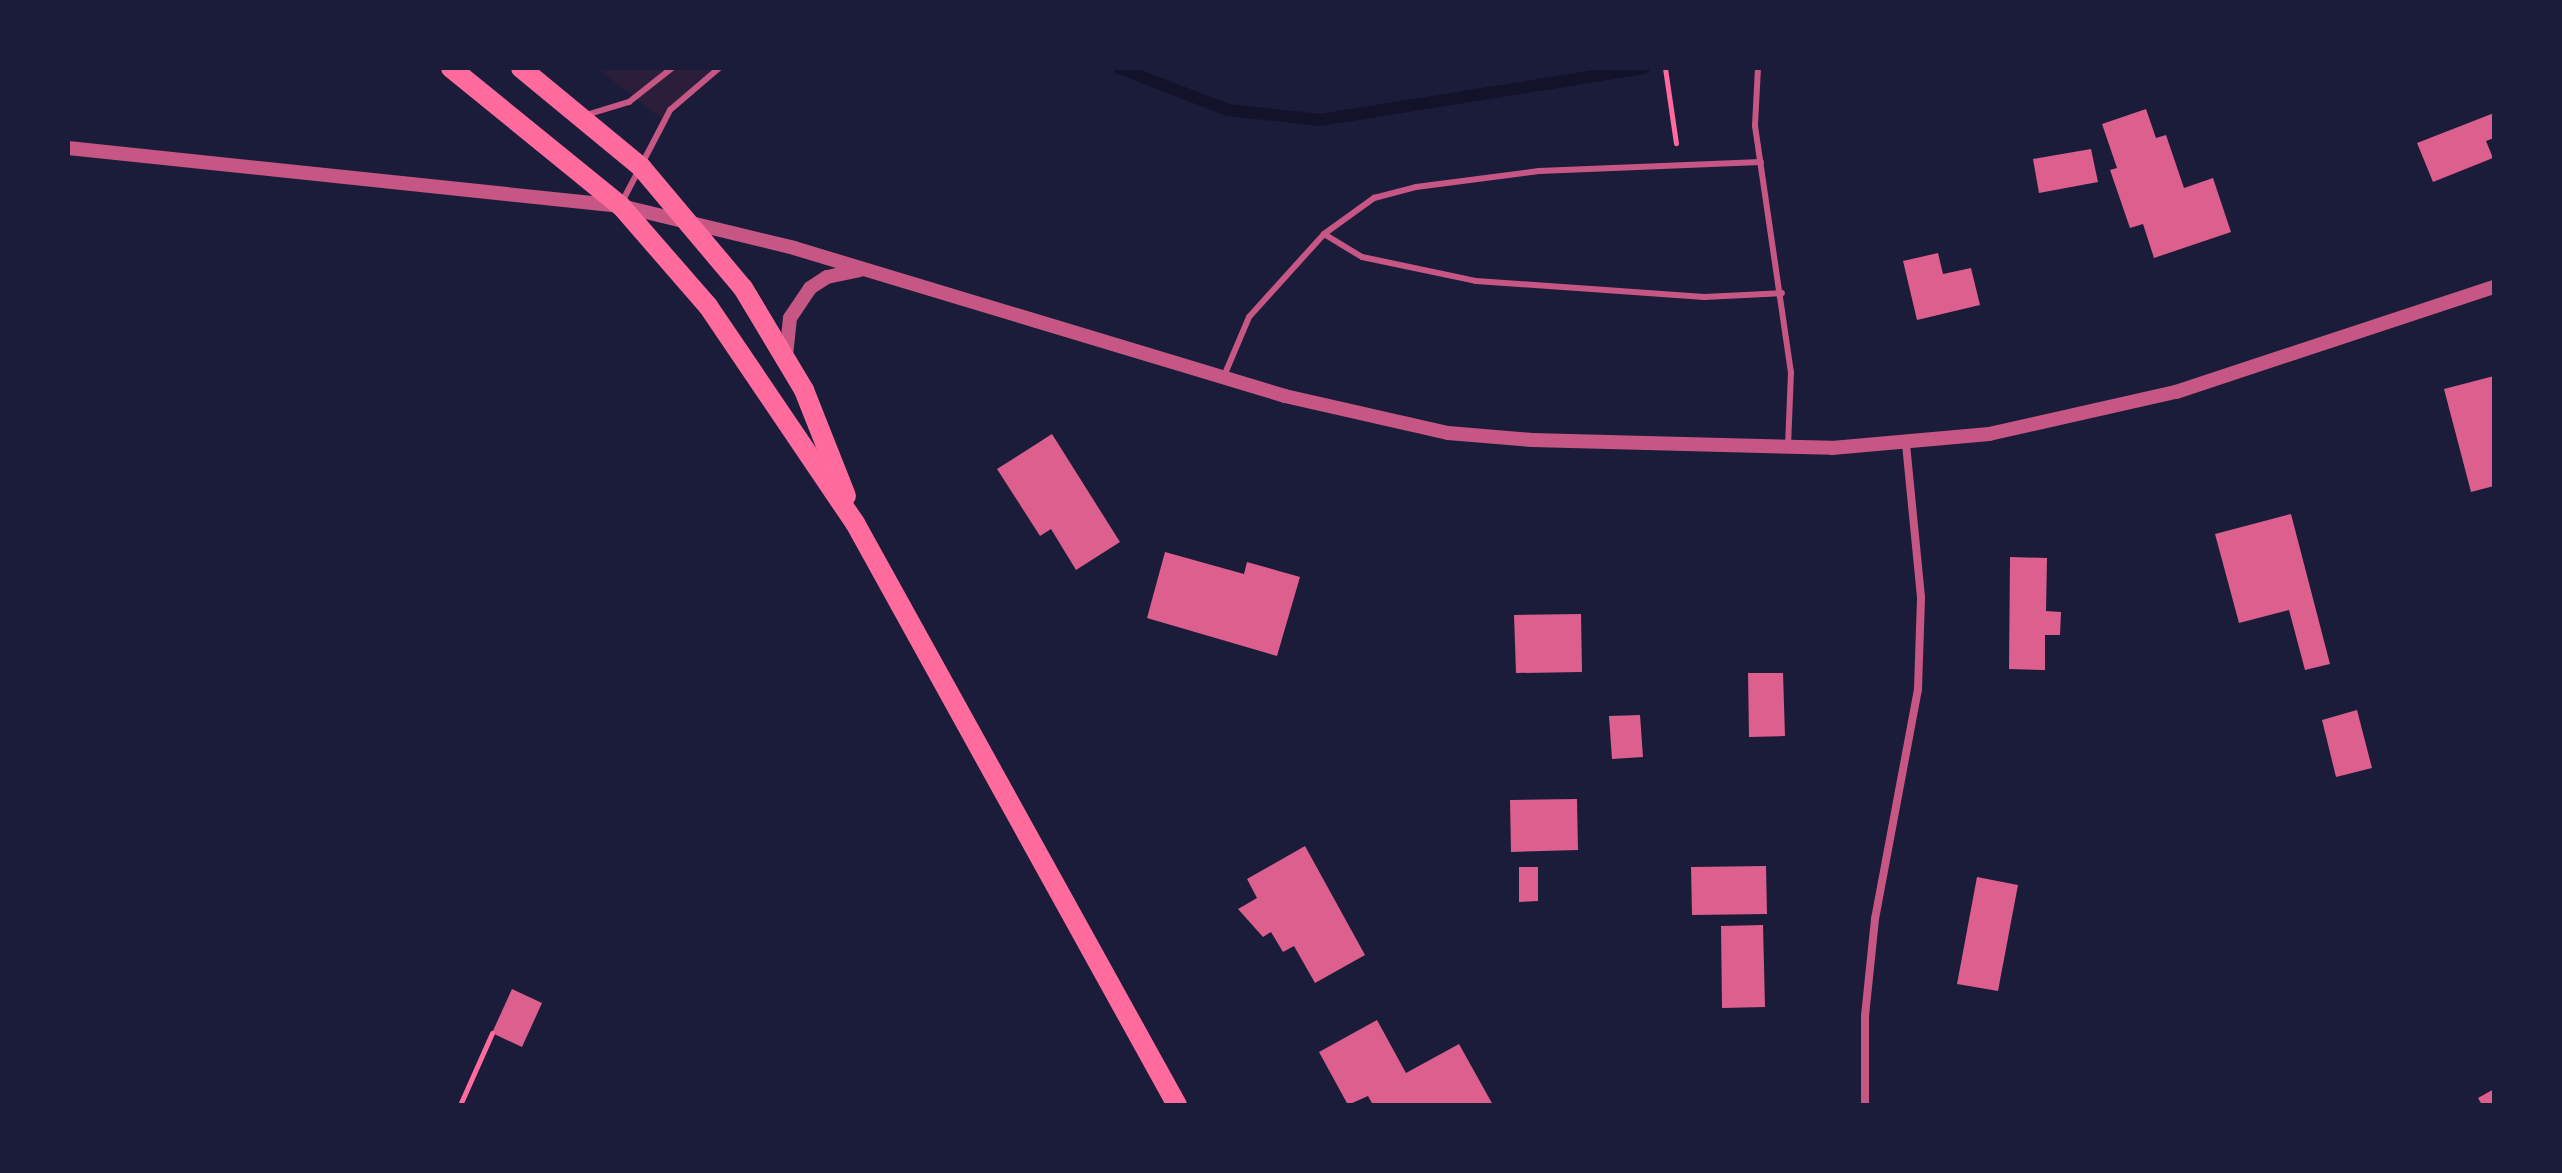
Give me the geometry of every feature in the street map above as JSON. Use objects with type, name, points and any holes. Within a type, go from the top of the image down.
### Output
[{"type":"main road","points":[[451,68],[621,206],[708,306],[855,523],[1177,1105]]},
{"type":"main road","points":[[521,68],[583,116],[641,167],[689,220],[786,356],[820,426],[855,523]]},
{"type":"street","points":[[68,148],[621,206],[689,220],[864,269],[1223,379],[1448,433],[1788,448],[1906,444],[2129,406],[2494,287]]},
{"type":"street","points":[[786,356],[790,318],[810,288],[827,277],[864,269]]},
{"type":"street","points":[[1865,1105],[1865,1016],[1875,919],[1918,689],[1921,597],[1906,444]]},
{"type":"lane","points":[[583,116],[627,104],[672,68]]},
{"type":"lane","points":[[621,206],[670,110],[719,68]]},
{"type":"lane","points":[[1758,68],[1754,84],[1761,162],[1791,372],[1788,448]]},
{"type":"lane","points":[[1223,379],[1249,317],[1324,234],[1374,198],[1416,187],[1539,171],[1761,162]]},
{"type":"lane","points":[[1324,234],[1362,257],[1476,281],[1704,297],[1782,293]]},
{"type":"path","points":[[1665,68],[1672,112]]},
{"type":"path","points":[[460,1105],[492,1033]]},
{"type":"shaded area","points":[[597,68],[725,68],[663,120]]},
{"type":"building","points":[[2146,109],[2156,138],[2166,135],[2184,188],[2213,178],[2231,232],[2154,258],[2143,224],[2130,228],[2110,170],[2117,168],[2102,124]]},
{"type":"building","points":[[2494,113],[2494,138],[2486,141],[2493,158],[2433,182],[2417,143]]},
{"type":"building","points":[[2091,149],[2098,182],[2039,193],[2033,159]]},
{"type":"building","points":[[1938,253],[1943,274],[1971,268],[1980,305],[1917,320],[1903,261]]},
{"type":"building","points":[[2494,376],[2494,486],[2471,492],[2444,389]]},
{"type":"building","points":[[1052,434],[1120,542],[1076,570],[1051,529],[1040,536],[997,469]]},
{"type":"building","points":[[2291,514],[2330,664],[2305,670],[2289,610],[2239,623],[2215,534]]},
{"type":"building","points":[[1165,552],[1244,574],[1247,562],[1300,577],[1277,656],[1147,618]]},
{"type":"building","points":[[2010,557],[2047,558],[2046,611],[2061,612],[2060,635],[2045,635],[2045,670],[2009,669]]},
{"type":"building","points":[[1581,614],[1582,672],[1516,673],[1514,615]]},
{"type":"building","points":[[1748,673],[1783,673],[1785,736],[1749,737]]},
{"type":"building","points":[[2357,710],[2372,768],[2336,777],[2322,720]]},
{"type":"building","points":[[1640,715],[1643,757],[1612,759],[1609,716]]},
{"type":"building","points":[[1577,799],[1578,850],[1511,852],[1510,800]]},
{"type":"building","points":[[1305,846],[1365,955],[1315,983],[1294,946],[1283,952],[1271,932],[1263,937],[1238,909],[1257,898],[1247,879]]},
{"type":"building","points":[[1766,866],[1767,914],[1692,915],[1691,867]]},
{"type":"building","points":[[1519,867],[1538,867],[1538,901],[1519,902]]},
{"type":"building","points":[[1977,877],[2018,885],[1998,991],[1957,984]]},
{"type":"building","points":[[1763,925],[1765,1007],[1722,1008],[1721,926]]},
{"type":"building","points":[[512,989],[542,1003],[522,1047],[492,1033]]},
{"type":"building","points":[[1377,1020],[1406,1073],[1459,1044],[1493,1105],[1373,1105],[1368,1096],[1348,1105],[1319,1052]]},
{"type":"building","points":[[2494,1089],[2494,1105],[2482,1105],[2478,1098]]},
{"type":"waterway","points":[[1119,68],[1228,110],[1320,120],[1644,68]]}]
